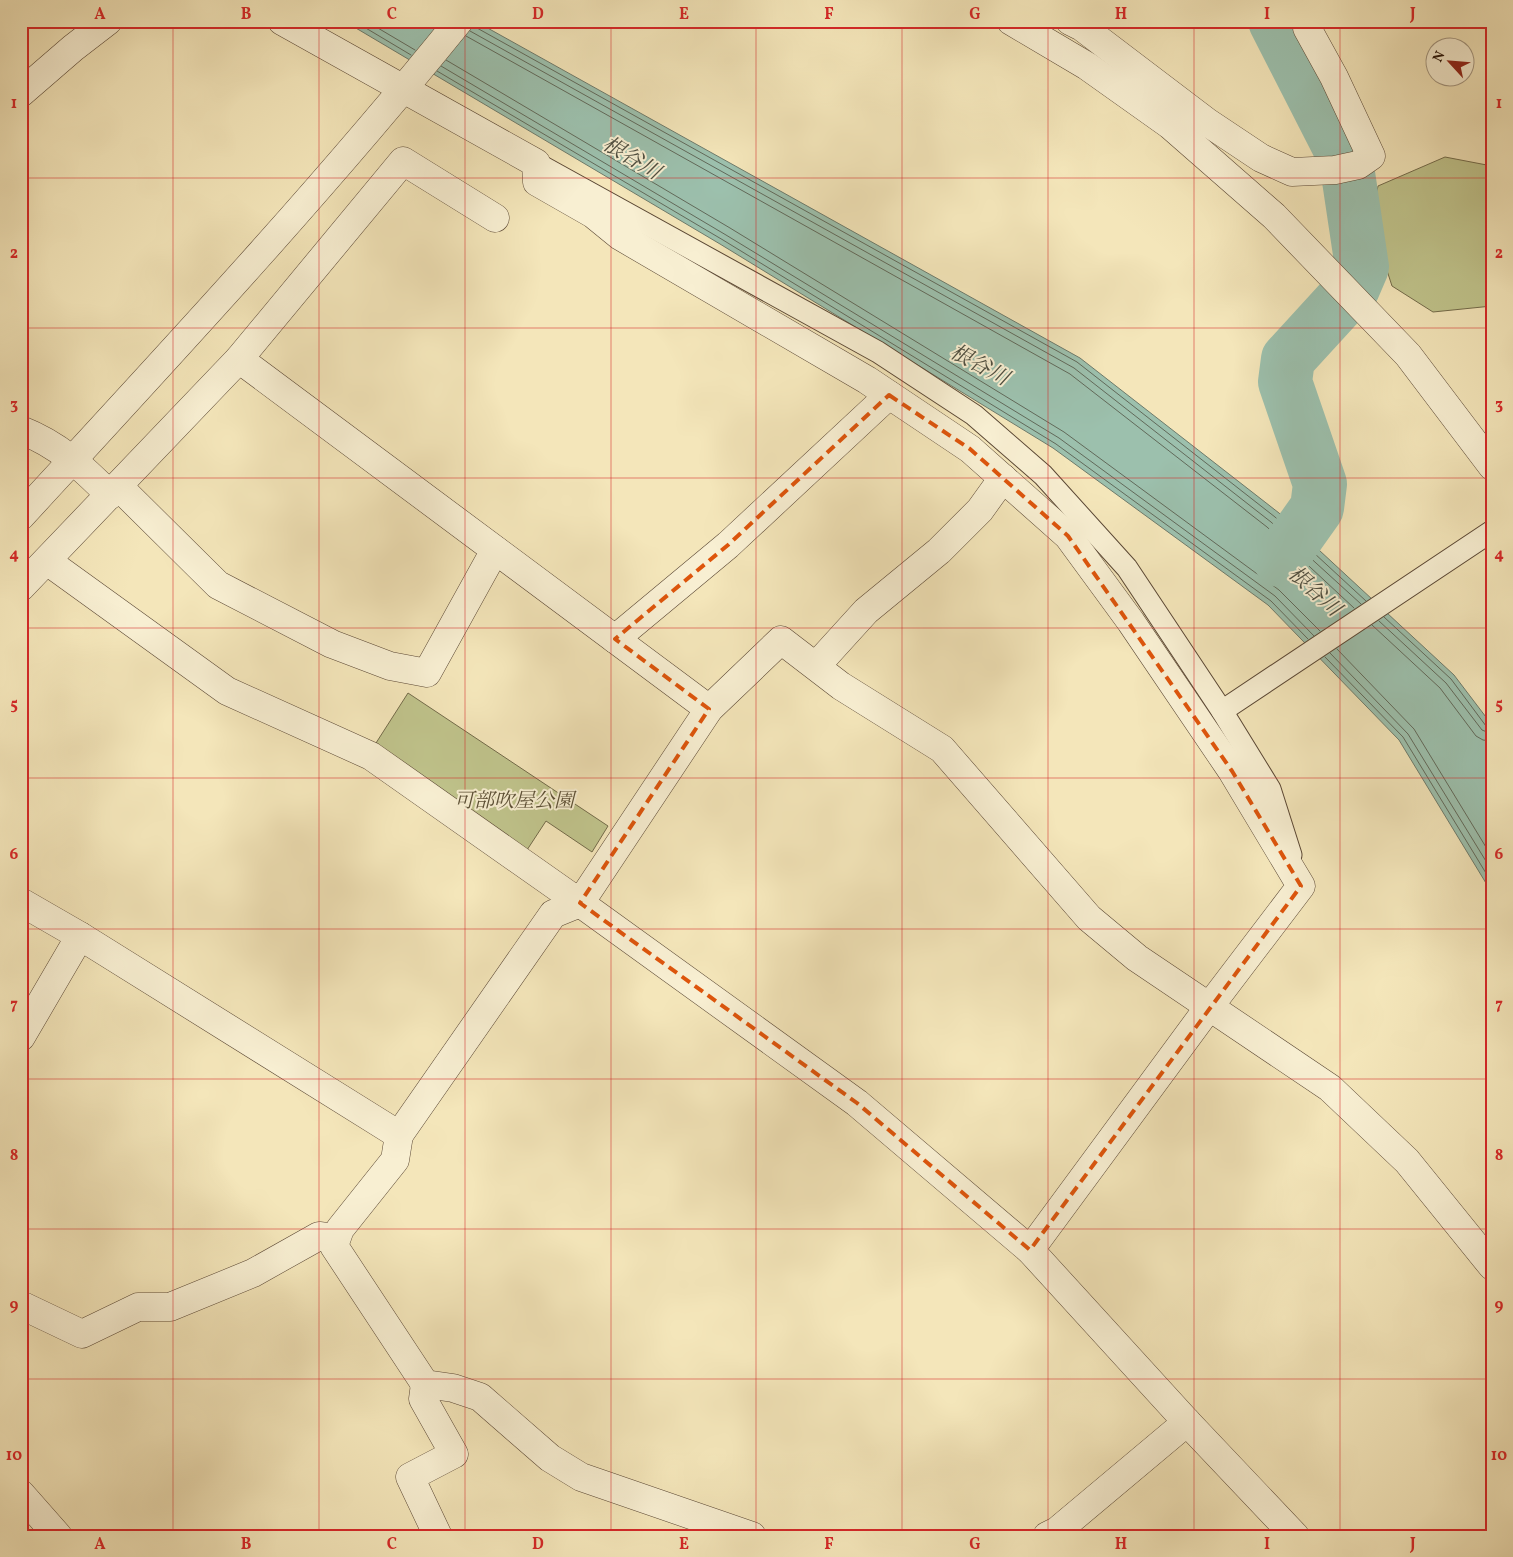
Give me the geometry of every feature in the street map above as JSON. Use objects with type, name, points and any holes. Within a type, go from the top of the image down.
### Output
[{"type":"street","points":[[21,93],[73,48],[108,21]]},
{"type":"street","points":[[282,21],[411,80],[536,163],[878,352],[974,415],[1043,475],[1127,568],[1222,711],[1270,789],[1301,886]]},
{"type":"street","points":[[21,516],[242,276],[411,80],[459,21]]},
{"type":"street","points":[[1011,21],[1087,66],[1170,125],[1274,216],[1408,355],[1492,466]]},
{"type":"street","points":[[1070,21],[1207,122],[1262,158],[1292,172],[1346,168],[1371,156],[1334,77],[1307,28]]},
{"type":"street","points":[[21,587],[239,359],[403,161],[496,218]]},
{"type":"street","points":[[536,163],[537,182],[593,214],[620,236],[889,395],[970,450],[1068,536],[1131,622],[1232,771],[1301,886]]},
{"type":"street","points":[[239,359],[709,709]]},
{"type":"street","points":[[615,639],[728,545],[889,395]]},
{"type":"street","points":[[21,430],[44,439],[114,490],[218,585],[332,644],[390,666],[427,673],[495,550]]},
{"type":"street","points":[[816,666],[866,611],[939,551],[980,510],[1003,478]]},
{"type":"street","points":[[1222,711],[1492,531]]},
{"type":"street","points":[[46,562],[227,692],[371,756],[580,903],[856,1103],[1030,1250],[1187,1422],[1296,1536]]},
{"type":"street","points":[[438,1536],[410,1477],[454,1454],[423,1400],[425,1384],[334,1246],[335,1238],[395,1160],[399,1136],[553,914],[580,903],[709,709],[781,640],[841,686],[942,749],[1089,918],[1137,958],[1330,1088],[1407,1161],[1492,1266]]},
{"type":"street","points":[[1030,1250],[1209,1007],[1301,886]]},
{"type":"street","points":[[21,902],[80,936],[399,1136]]},
{"type":"street","points":[[21,1037],[80,936]]},
{"type":"street","points":[[21,1305],[82,1334],[138,1307],[170,1307],[179,1304],[253,1273],[319,1236],[335,1238]]},
{"type":"street","points":[[425,1384],[453,1388],[480,1397],[550,1458],[581,1477],[752,1536]]},
{"type":"street","points":[[1047,1536],[1057,1531],[1187,1422]]},
{"type":"street","points":[[21,1494],[58,1536]]},
{"type":"highlighted area","points":[[889,395],[970,449],[1068,536],[1232,771],[1301,886],[1030,1250],[857,1103],[580,903],[709,709],[615,639],[728,545]]},
{"type":"green space","points":[[1445,157],[1492,166],[1492,306],[1433,312],[1392,286],[1371,221],[1378,186]]},
{"type":"green space","name":"可部吹屋公園","points":[[408,693],[608,826],[592,852],[546,821],[527,850],[376,743]]},
{"type":"water","name":"根谷川","points":[[344,21],[475,21],[1080,358],[1279,513],[1454,675],[1492,725],[1492,893],[1399,740],[1268,605],[1053,448],[720,244]]},
{"type":"waterway","points":[[1275,21],[1346,160],[1362,267],[1353,288],[1288,359],[1285,382],[1320,484],[1317,508],[1280,560]]}]
